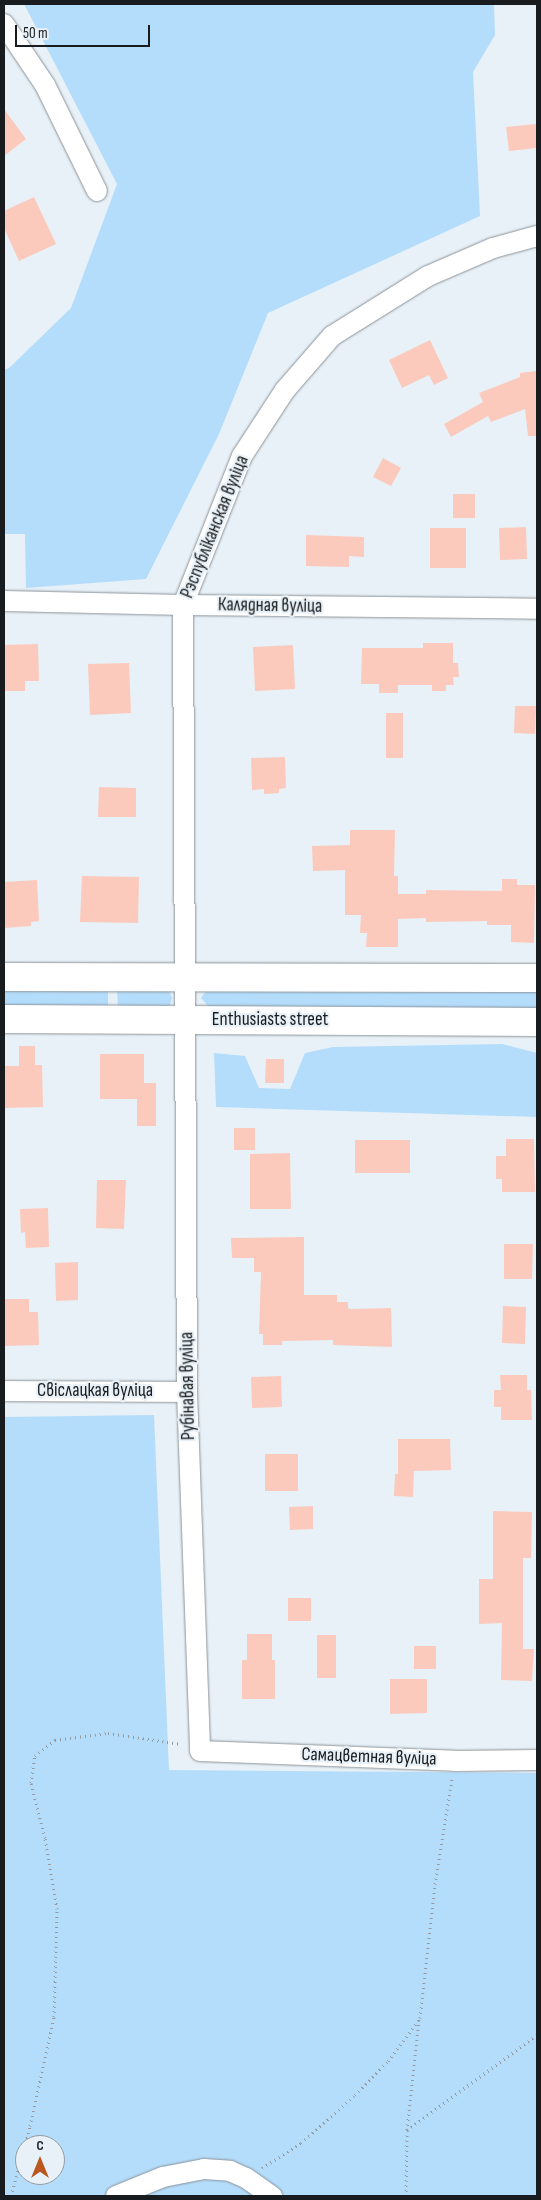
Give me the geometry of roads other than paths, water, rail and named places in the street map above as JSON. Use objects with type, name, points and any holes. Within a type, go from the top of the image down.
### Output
[{"type":"street","points":[[4,24],[45,85],[96,191]]},
{"type":"street","name":"Рэспубліканская вуліца","points":[[184,1020],[183,606],[242,456],[285,390],[332,336],[428,276],[493,248],[537,236]]},
{"type":"street","name":"Калядная вуліца","points":[[4,601],[183,606],[537,609]]},
{"type":"street","points":[[4,977],[537,978]]},
{"type":"street","name":"Enthusiasts street","points":[[4,1019],[537,1022]]},
{"type":"street","name":"Рубінавая вуліца","points":[[184,1020],[187,1392],[200,1751]]},
{"type":"street","name":"Свіслацкая вуліца","points":[[4,1391],[187,1392]]},
{"type":"street","name":"Самацветная вуліца","points":[[200,1751],[455,1761],[537,1760]]},
{"type":"street","points":[[116,2196],[163,2177],[204,2169],[221,2171],[246,2178],[272,2196]]}]
